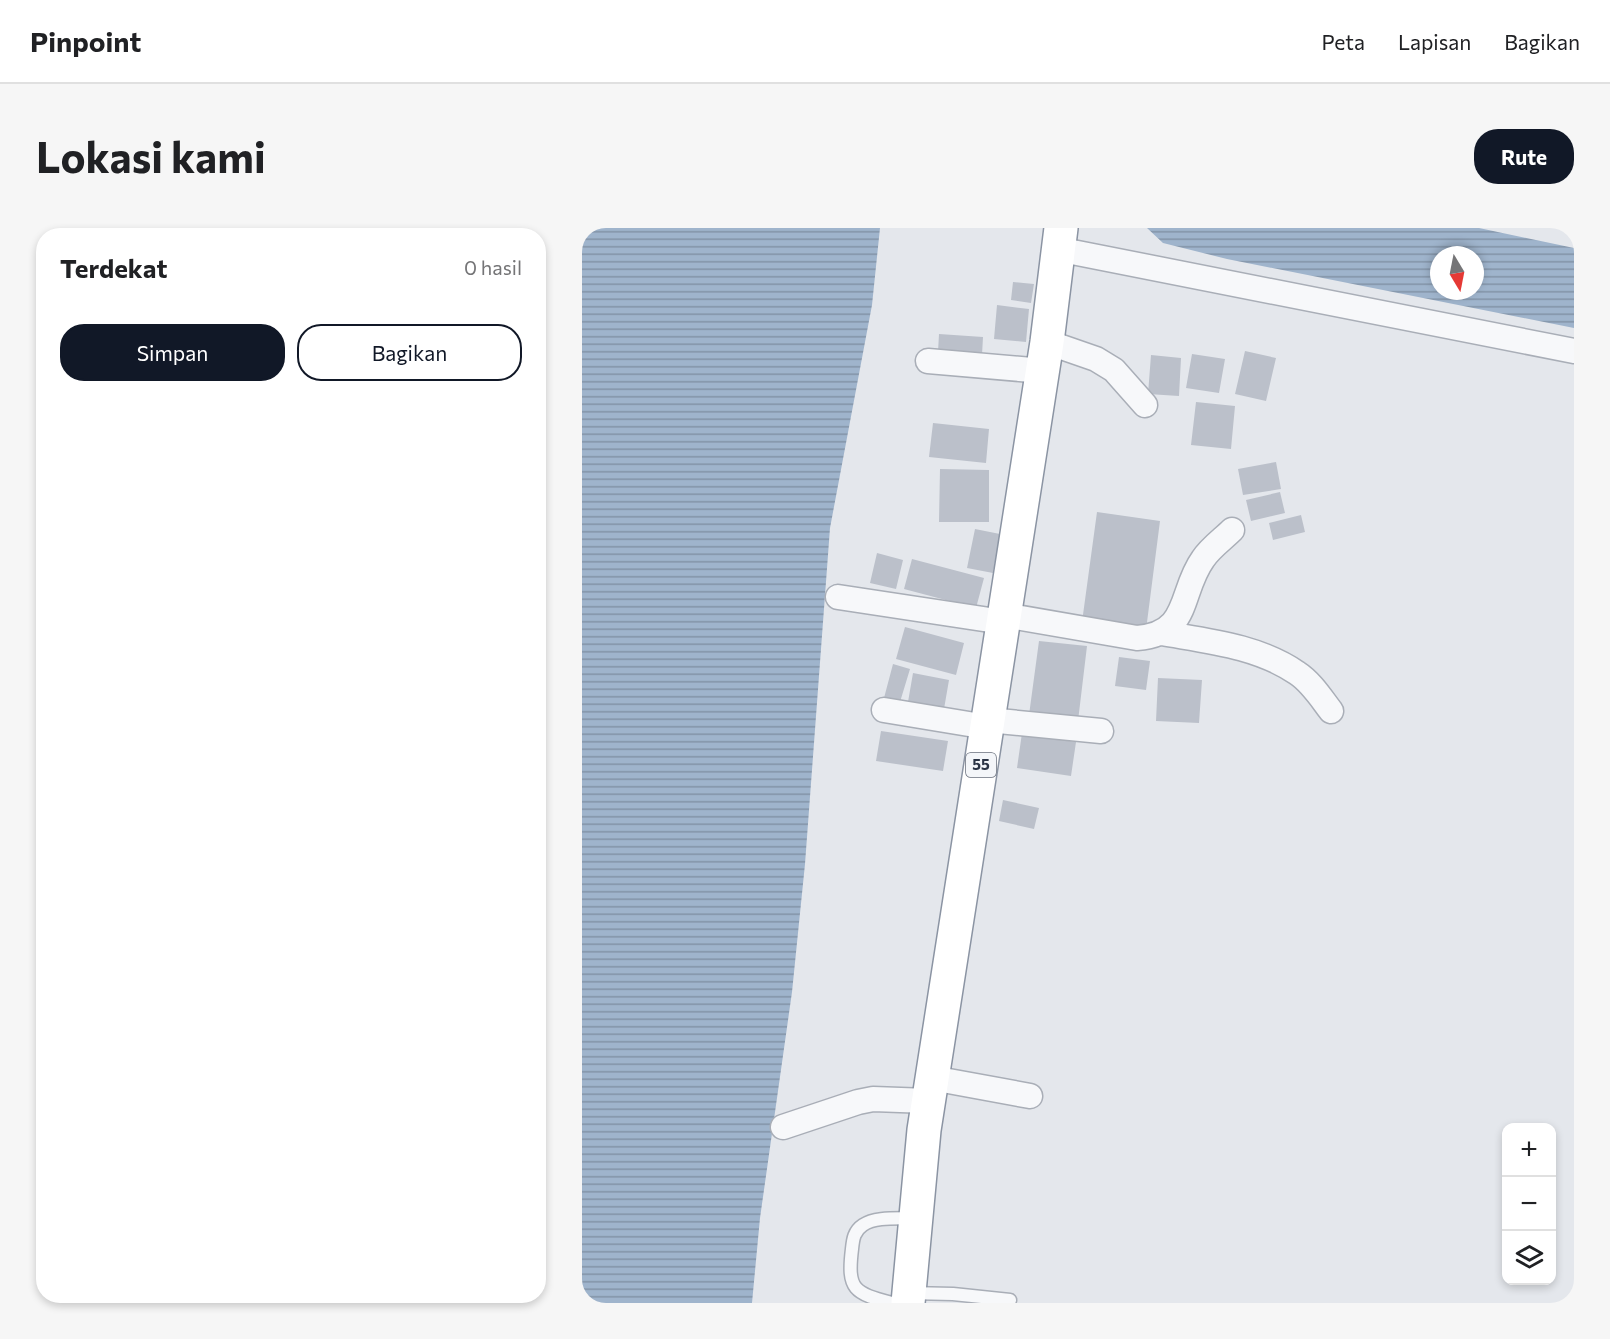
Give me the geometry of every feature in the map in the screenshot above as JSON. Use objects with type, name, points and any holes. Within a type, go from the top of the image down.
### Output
[{"type":"highway","name":"55","points":[[903,1300],[916,1218],[930,1090],[1045,357],[1059,239]]},
{"type":"street","points":[[1059,239],[1574,351]]},
{"type":"street","points":[[928,361],[1045,357],[1096,359],[1130,386],[1145,405]]},
{"type":"street","points":[[838,597],[1137,638],[1152,637],[1174,624],[1203,559],[1232,530]]},
{"type":"street","points":[[1162,633],[1234,646],[1270,658],[1298,673],[1317,692],[1331,711]]},
{"type":"street","points":[[884,710],[988,723],[1101,731]]},
{"type":"street","points":[[783,1127],[858,1101],[930,1090],[1030,1096]]},
{"type":"lane","points":[[916,1218],[872,1221],[865,1224],[854,1235],[849,1271],[851,1281],[856,1288],[867,1296],[903,1300],[953,1294],[1010,1300]]},
{"type":"water","points":[[582,228],[880,228],[872,305],[830,528],[805,864],[792,992],[760,1218],[752,1303],[582,1303]]},
{"type":"water","points":[[1147,228],[1479,228],[1574,248],[1574,328],[1433,300],[1484,300],[1484,246],[1430,246],[1430,299],[1227,259],[1163,243]]},
{"type":"building","points":[[1013,282],[1034,284],[1031,303],[1011,300]]},
{"type":"building","points":[[997,305],[1029,309],[1026,342],[994,339]]},
{"type":"building","points":[[939,334],[983,337],[982,355],[938,352]]},
{"type":"building","points":[[1245,351],[1276,358],[1266,401],[1235,394]]},
{"type":"building","points":[[1192,354],[1225,359],[1219,393],[1186,388]]},
{"type":"building","points":[[1151,355],[1181,358],[1179,396],[1148,394]]},
{"type":"building","points":[[1196,402],[1235,406],[1231,449],[1191,445]]},
{"type":"building","points":[[933,423],[989,429],[986,463],[929,457]]},
{"type":"building","points":[[1276,462],[1281,489],[1243,495],[1238,469]]},
{"type":"building","points":[[940,469],[989,470],[989,522],[939,522]]},
{"type":"building","points":[[1280,492],[1285,513],[1251,521],[1246,500]]},
{"type":"building","points":[[1097,512],[1160,521],[1146,630],[1082,622]]},
{"type":"building","points":[[1301,515],[1305,532],[1273,540],[1269,523]]},
{"type":"building","points":[[975,529],[1000,534],[993,573],[967,568]]},
{"type":"building","points":[[877,553],[903,560],[896,589],[870,583]]},
{"type":"building","points":[[912,559],[984,578],[976,608],[904,589]]},
{"type":"building","points":[[905,627],[964,643],[956,675],[896,659]]},
{"type":"building","points":[[1039,641],[1087,646],[1078,721],[1029,715]]},
{"type":"building","points":[[1119,657],[1150,661],[1146,690],[1115,686]]},
{"type":"building","points":[[893,664],[910,669],[900,702],[884,698]]},
{"type":"building","points":[[913,673],[949,680],[944,709],[908,702]]},
{"type":"building","points":[[1158,678],[1202,680],[1199,723],[1156,721]]},
{"type":"building","points":[[881,731],[948,741],[943,771],[876,761]]},
{"type":"building","points":[[1022,733],[1076,742],[1071,776],[1017,768]]},
{"type":"building","points":[[1003,800],[1039,808],[1034,829],[999,821]]}]
